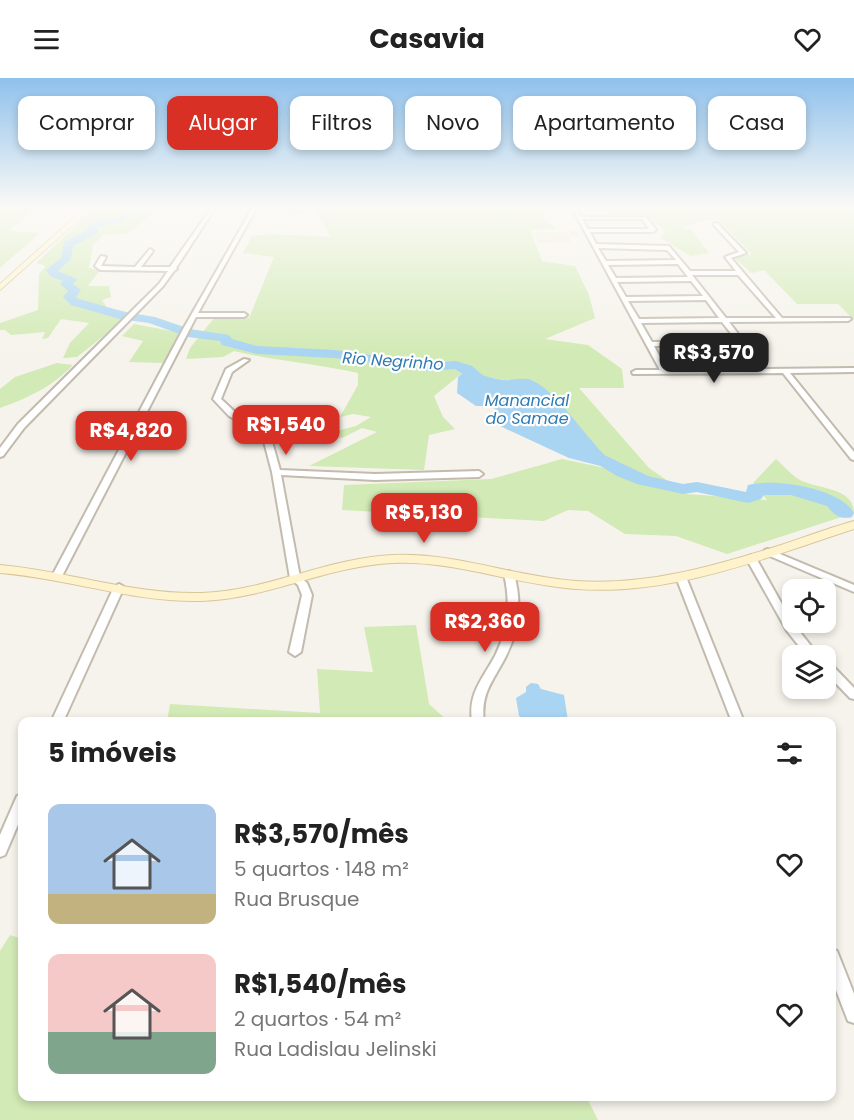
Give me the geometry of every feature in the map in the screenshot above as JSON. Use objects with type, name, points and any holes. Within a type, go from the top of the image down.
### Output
[{"type":"main road","points":[[0,288],[31,256]]},
{"type":"main road","points":[[0,281],[32,256]]},
{"type":"main road","points":[[0,568],[171,596],[202,597],[240,591],[355,564],[392,559],[431,561],[547,581],[600,586],[681,577],[751,558],[854,525]]},
{"type":"street","points":[[103,256],[98,266],[100,268],[174,268]]},
{"type":"street","points":[[137,268],[146,256]]},
{"type":"street","points":[[0,454],[21,426],[161,285],[182,256]]},
{"type":"street","points":[[57,576],[184,333],[228,256]]},
{"type":"street","points":[[600,256],[664,372]]},
{"type":"street","points":[[675,256],[763,371]]},
{"type":"street","points":[[733,256],[728,257],[780,319]]},
{"type":"street","points":[[604,263],[680,262]]},
{"type":"street","points":[[614,280],[740,273]]},
{"type":"street","points":[[624,299],[708,298]]},
{"type":"street","points":[[195,315],[244,315]]},
{"type":"street","points":[[636,321],[848,319]]},
{"type":"street","points":[[649,344],[742,343]]},
{"type":"street","points":[[246,360],[229,371],[217,399],[232,414],[266,433],[276,472],[295,578],[302,583],[307,595],[295,652]]},
{"type":"street","points":[[784,370],[854,457]]},
{"type":"street","points":[[636,372],[854,370]]},
{"type":"street","points":[[276,472],[384,477],[479,474]]},
{"type":"street","points":[[768,552],[854,589]]},
{"type":"street","points":[[751,558],[792,631],[804,645]]},
{"type":"street","points":[[477,717],[477,695],[500,657],[510,630],[515,605],[509,574]]},
{"type":"street","points":[[681,577],[736,717]]},
{"type":"street","points":[[59,717],[119,587]]},
{"type":"street","points":[[836,676],[854,695]]},
{"type":"street","points":[[0,851],[18,809]]},
{"type":"street","points":[[836,969],[854,1015]]},
{"type":"green space","points":[[0,256],[14,256],[0,268]]},
{"type":"green space","points":[[44,256],[91,256],[89,268],[100,270],[88,286],[109,286],[111,297],[102,300],[107,308],[127,312],[125,319],[77,357],[63,358],[70,343],[89,323],[61,319],[48,338],[42,339],[45,332],[11,335],[5,330],[0,330],[0,323],[38,310],[39,274],[46,266],[36,263]]},
{"type":"green space","points":[[263,256],[540,256],[542,261],[575,266],[589,295],[595,318],[545,339],[588,345],[622,369],[624,388],[579,388],[649,468],[687,494],[767,500],[753,483],[776,459],[802,481],[842,494],[853,505],[854,513],[727,554],[676,536],[625,534],[588,511],[568,510],[544,521],[342,510],[344,485],[491,479],[562,459],[639,475],[600,453],[550,393],[530,380],[504,380],[482,376],[467,369],[434,396],[443,417],[455,429],[429,435],[424,470],[309,466],[377,432],[362,428],[342,438],[325,434],[356,426],[371,417],[353,414],[340,417],[358,385],[358,373],[234,351],[223,357],[186,359],[190,348],[214,318],[249,318],[274,257]]},
{"type":"green space","points":[[745,256],[854,256],[854,320],[838,304],[797,304],[764,270],[752,273],[734,258]]},
{"type":"green space","points":[[134,324],[182,333],[163,363],[129,362],[143,341],[122,336]]},
{"type":"green space","points":[[57,363],[73,365],[57,380],[39,391],[0,408],[0,389],[15,377]]},
{"type":"green space","points":[[416,625],[429,704],[444,717],[168,717],[170,704],[320,713],[317,669],[373,672],[364,627]]},
{"type":"green space","points":[[10,935],[18,938],[18,1101],[588,1101],[598,1120],[0,1120],[0,951]]},
{"type":"water","name":"Manancial do Samae","points":[[467,369],[503,380],[528,379],[542,386],[554,396],[600,450],[624,472],[569,458],[500,426],[501,414],[491,406],[476,406],[457,393],[458,377]]},
{"type":"water","points":[[531,683],[538,684],[541,689],[564,695],[567,717],[519,716],[516,698],[526,692],[526,687]]},
{"type":"waterway","name":"Rio Negrinho","points":[[66,256],[66,259],[52,270],[54,274],[71,280],[66,284],[75,290],[69,297],[75,302],[124,316],[151,320],[188,333],[224,338],[227,342],[257,350],[335,354],[429,367],[456,365],[467,369],[488,386]]},
{"type":"waterway","name":"Rio Negrinho","points":[[600,458],[623,472],[643,480],[683,489],[697,487],[748,498],[755,495],[754,489],[791,490],[834,502],[840,511],[845,513]]}]
